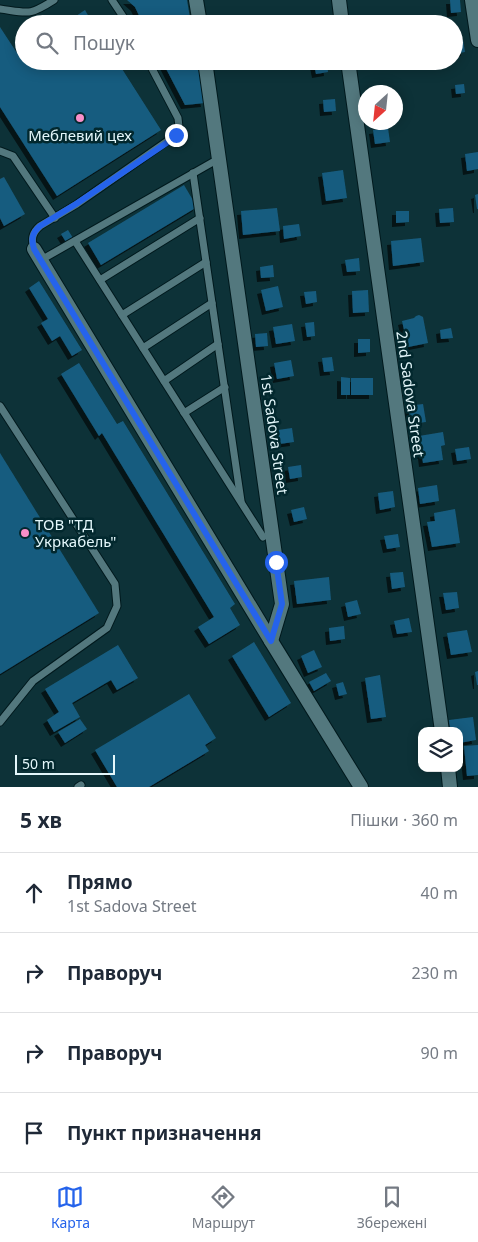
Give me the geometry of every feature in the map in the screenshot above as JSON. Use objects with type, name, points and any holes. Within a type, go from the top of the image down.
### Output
[{"type":"street","points":[[196,0],[198,15]]},
{"type":"street","points":[[339,0],[341,15]]},
{"type":"street","points":[[472,0],[478,40]]},
{"type":"street","name":"1st Sadova Street","points":[[206,70],[282,604],[271,641]]},
{"type":"street","name":"2nd Sadova Street","points":[[349,70],[441,727]]},
{"type":"street","points":[[38,255],[361,787]]},
{"type":"street","points":[[448,772],[450,787]]},
{"type":"lane","points":[[0,9],[28,13],[35,12],[54,0]]},
{"type":"lane","points":[[112,0],[122,15]]},
{"type":"lane","points":[[153,70],[178,118],[179,127],[176,135],[40,226],[35,231],[32,241],[38,255],[75,241],[193,173],[220,160]]},
{"type":"lane","points":[[0,151],[13,156],[54,218]]},
{"type":"lane","points":[[193,173],[242,504]]},
{"type":"lane","points":[[100,280],[200,218]]},
{"type":"lane","points":[[75,241],[263,537]]},
{"type":"lane","points":[[122,315],[206,262]]},
{"type":"lane","points":[[143,348],[212,303]]},
{"type":"lane","points":[[164,381],[218,344]]},
{"type":"lane","points":[[184,413],[225,387]]},
{"type":"lane","points":[[0,406],[115,584],[117,606],[107,628],[33,681],[0,722]]},
{"type":"building","points":[[127,0],[187,0],[190,15],[139,15],[135,7]]},
{"type":"building","points":[[450,0],[460,0],[461,12],[451,13]]},
{"type":"building","points":[[85,10],[88,15],[78,15]]},
{"type":"building","name":"Меблевий цех","points":[[0,27],[15,50],[15,70],[123,70],[161,130],[57,196],[0,107]]},
{"type":"building","points":[[167,70],[199,70],[205,103],[185,105]]},
{"type":"building","points":[[315,70],[328,70],[328,72],[316,74]]},
{"type":"building","points":[[464,84],[465,93],[456,94],[455,85]]},
{"type":"building","points":[[335,99],[336,111],[324,112],[323,100]]},
{"type":"building","points":[[373,130],[388,130],[390,142],[375,144]]},
{"type":"building","points":[[478,152],[478,169],[467,171],[465,154]]},
{"type":"building","points":[[343,170],[347,198],[326,201],[322,173]]},
{"type":"building","points":[[4,177],[25,214],[4,226],[0,218],[0,179]]},
{"type":"building","points":[[184,185],[197,207],[101,265],[88,243]]},
{"type":"building","points":[[478,194],[478,209],[477,209],[475,195]]},
{"type":"building","points":[[277,208],[280,231],[243,235],[241,211]]},
{"type":"building","points":[[453,208],[454,222],[440,223],[439,209]]},
{"type":"building","points":[[396,211],[409,211],[409,222],[396,223]]},
{"type":"building","points":[[299,224],[301,236],[284,239],[283,226]]},
{"type":"building","points":[[68,230],[73,238],[66,242],[61,234]]},
{"type":"building","points":[[421,238],[424,262],[393,266],[391,241]]},
{"type":"building","points":[[359,258],[360,271],[347,272],[345,260]]},
{"type":"building","points":[[273,265],[274,277],[261,278],[260,267]]},
{"type":"building","points":[[39,281],[82,350],[72,356],[60,336],[52,341],[41,323],[48,319],[29,288]]},
{"type":"building","points":[[278,286],[283,307],[266,311],[261,290]]},
{"type":"building","points":[[368,290],[369,312],[353,313],[352,291]]},
{"type":"building","points":[[316,291],[317,302],[306,304],[304,292]]},
{"type":"building","points":[[419,315],[423,317],[428,343],[408,347],[402,321]]},
{"type":"building","points":[[314,322],[315,336],[307,337],[305,323]]},
{"type":"building","points":[[292,324],[295,341],[276,344],[273,327]]},
{"type":"building","points":[[451,328],[453,338],[441,339],[440,330]]},
{"type":"building","points":[[267,333],[268,346],[256,347],[255,334]]},
{"type":"building","points":[[358,339],[370,339],[370,352],[358,353]]},
{"type":"building","points":[[332,357],[334,371],[324,372],[322,358]]},
{"type":"building","points":[[291,360],[294,376],[277,379],[274,363]]},
{"type":"building","points":[[79,363],[117,424],[123,421],[235,604],[230,608],[240,625],[209,644],[198,627],[214,617],[102,433],[99,436],[61,374]]},
{"type":"building","points":[[341,377],[350,378],[350,395],[341,395]]},
{"type":"building","points":[[351,378],[373,378],[373,395],[351,395]]},
{"type":"building","points":[[423,404],[426,422],[411,424],[408,406]]},
{"type":"building","points":[[292,428],[294,442],[279,444],[278,430]]},
{"type":"building","points":[[443,432],[445,445],[441,446],[443,460],[423,463],[417,444],[420,443],[419,436]]},
{"type":"building","points":[[469,447],[471,459],[457,461],[455,449]]},
{"type":"building","name":"ТОВ \"ТД Укркабель\"","points":[[0,453],[99,613],[0,674]]},
{"type":"building","points":[[301,465],[302,477],[290,479],[288,467]]},
{"type":"building","points":[[437,485],[439,501],[420,504],[418,488]]},
{"type":"building","points":[[393,491],[395,507],[380,510],[378,493]]},
{"type":"building","points":[[304,507],[307,519],[294,522],[291,510]]},
{"type":"building","points":[[455,509],[460,543],[432,547],[427,522],[435,521],[434,513]]},
{"type":"building","points":[[398,534],[400,547],[387,549],[384,536]]},
{"type":"building","points":[[403,572],[405,587],[392,589],[390,573]]},
{"type":"building","points":[[329,577],[331,600],[297,604],[294,581]]},
{"type":"building","points":[[457,592],[459,608],[446,610],[443,593]]},
{"type":"building","points":[[357,600],[361,614],[348,617],[345,603]]},
{"type":"building","points":[[409,618],[412,632],[397,634],[394,621]]},
{"type":"building","points":[[344,626],[345,639],[330,641],[329,628]]},
{"type":"building","points":[[467,630],[472,652],[451,655],[447,633]]},
{"type":"building","points":[[254,642],[291,703],[269,717],[232,656]]},
{"type":"building","points":[[118,645],[138,678],[117,690],[111,680],[72,703],[80,717],[54,732],[47,720],[59,712],[45,689]]},
{"type":"building","points":[[314,650],[322,667],[308,673],[301,656]]},
{"type":"building","points":[[478,671],[478,685],[477,685],[475,672]]},
{"type":"building","points":[[326,673],[331,681],[314,691],[309,682]]},
{"type":"building","points":[[380,675],[386,717],[371,719],[365,678]]},
{"type":"building","points":[[343,682],[347,694],[339,696],[336,684]]},
{"type":"building","points":[[189,694],[216,738],[205,745],[209,751],[149,787],[117,787],[95,750]]},
{"type":"building","points":[[473,717],[476,740],[463,742],[463,727],[450,727],[449,720]]},
{"type":"building","points":[[80,719],[87,729],[65,743],[58,732]]},
{"type":"building","points":[[478,745],[478,775],[467,776],[464,746]]},
{"type":"place","name":"Меблевий цех","points":[[80,118]]},
{"type":"place","name":"ТОВ \"ТД Укркабель\"","points":[[25,533]]},
{"type":"route","points":[[176,135],[76,204],[40,226],[33,234],[32,241],[34,249],[271,641],[282,604],[276,562]]}]
